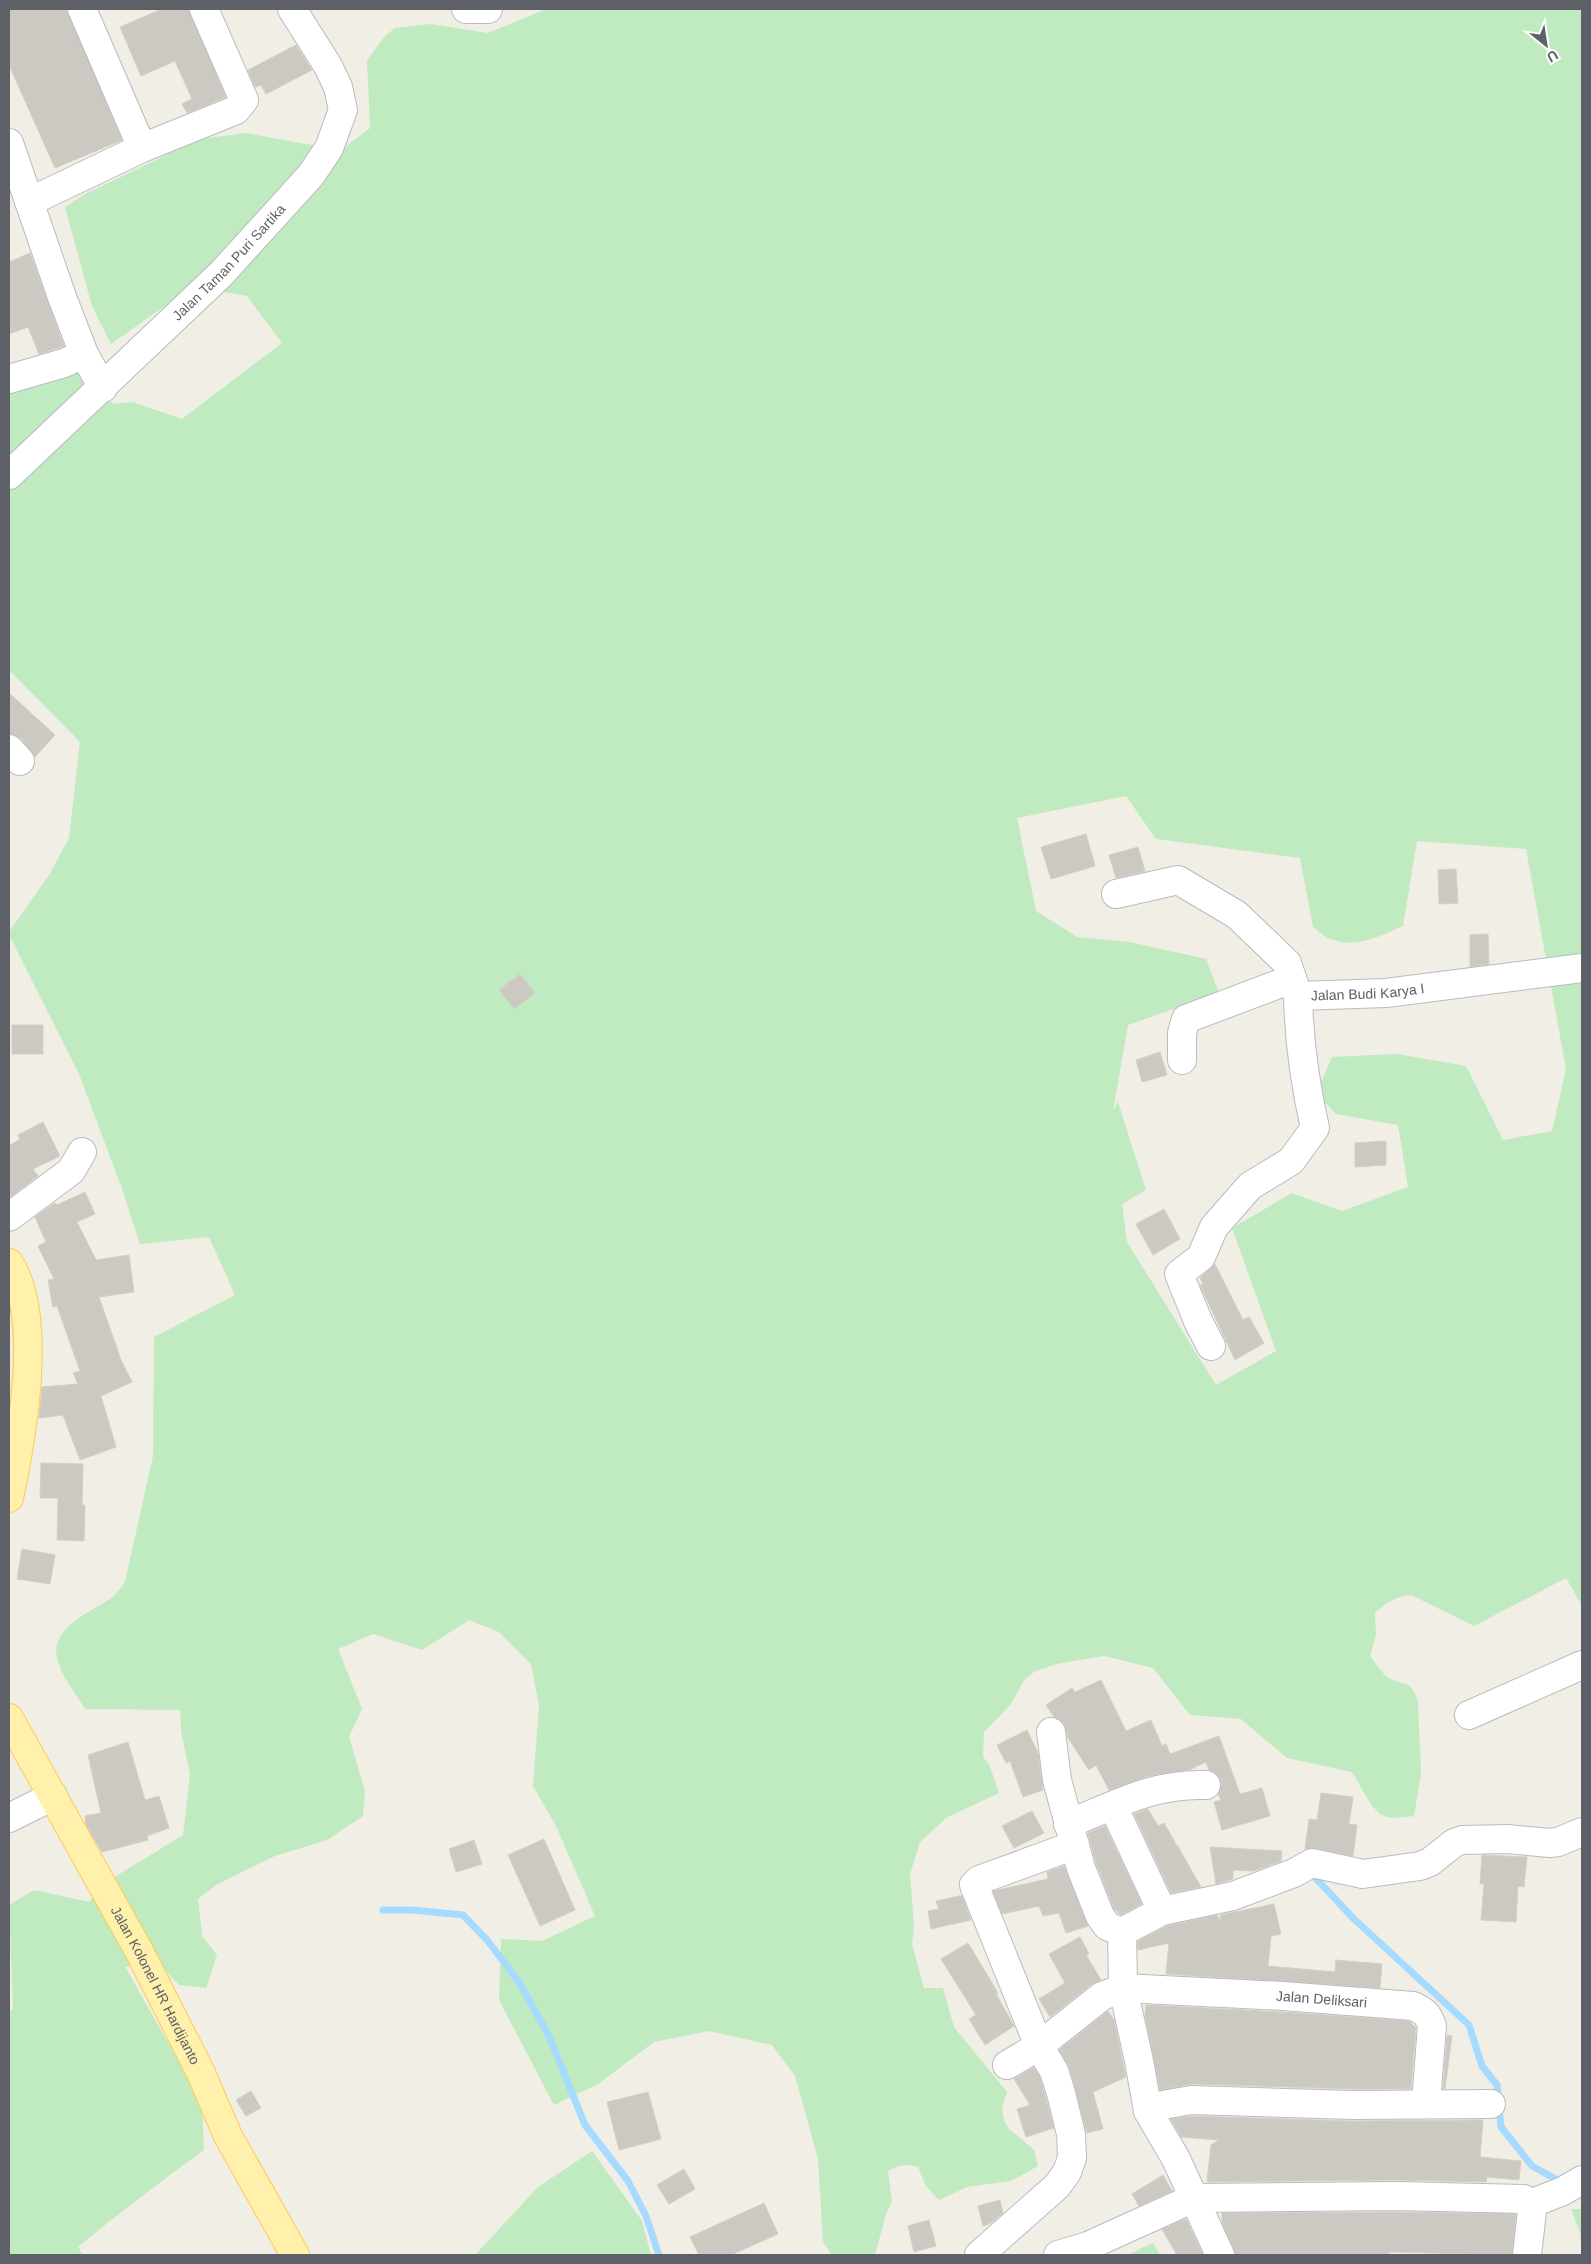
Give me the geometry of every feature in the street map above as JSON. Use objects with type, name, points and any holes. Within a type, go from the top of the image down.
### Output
[{"type":"main road","points":[[9,1498],[18,1454],[27,1374],[27,1319],[11,1269]]},
{"type":"main road","name":"Jalan Kolonel HR Hardijanto","points":[[9,1718],[139,1951],[200,2071],[228,2136],[295,2255]]},
{"type":"street","points":[[82,9],[142,148]]},
{"type":"street","points":[[29,202],[142,148],[236,110],[244,100],[204,9]]},
{"type":"street","name":"Jalan Taman Puri Sartika","points":[[9,475],[103,388],[221,274],[312,175],[329,148],[343,110],[338,87],[328,66],[292,9]]},
{"type":"street","points":[[466,9],[488,9]]},
{"type":"street","points":[[9,143],[84,354],[103,388]]},
{"type":"street","points":[[9,379],[64,363],[84,354]]},
{"type":"street","name":"Jalan Budi Karya I","points":[[1116,894],[1178,880],[1237,915],[1287,963],[1295,988],[1386,993],[1582,968]]},
{"type":"street","points":[[1182,1060],[1182,1033],[1186,1019],[1295,988],[1306,1092],[1315,1128],[1291,1161],[1250,1186],[1214,1227],[1202,1257],[1179,1274],[1198,1321],[1211,1346]]},
{"type":"street","points":[[9,1217],[70,1171],[82,1152]]},
{"type":"street","points":[[1469,1715],[1582,1665]]},
{"type":"street","points":[[1051,1732],[1057,1780],[1081,1868],[1100,1916],[1107,1926],[1122,1932],[1162,1911],[1233,1896],[1303,1868],[1363,1874],[1420,1866],[1430,1862],[1446,1848],[1462,1840],[1507,1839],[1558,1842],[1582,1832]]},
{"type":"street","points":[[979,2255],[1057,2186],[1067,2172],[1072,2158],[1071,2134],[1058,2082],[1039,2046],[974,1884],[978,1880],[1071,1835],[1113,1806],[1168,1786],[1206,1784]]},
{"type":"street","points":[[9,1818],[53,1796]]},
{"type":"street","points":[[1113,1806],[1162,1911]]},
{"type":"street","points":[[1122,1932],[1123,1988],[1148,2111],[1176,2159],[1220,2255]]},
{"type":"street","name":"Jalan Deliksari","points":[[1007,2065],[1039,2046],[1102,1996],[1123,1988],[1283,1996],[1413,2006],[1429,2016],[1432,2026],[1426,2103]]},
{"type":"street","points":[[1148,2111],[1173,2102],[1199,2100],[1352,2104],[1491,2104]]},
{"type":"street","points":[[1530,2204],[1572,2186]]},
{"type":"street","points":[[1058,2255],[1088,2246],[1194,2198],[1397,2196],[1524,2199],[1530,2204],[1532,2211],[1527,2255]]},
{"type":"green space","points":[[546,9],[1582,9],[1582,1606],[1566,1578],[1474,1626],[1411,1595],[1391,1601],[1375,1613],[1376,1635],[1370,1656],[1386,1676],[1410,1687],[1416,1695],[1418,1702],[1421,1773],[1414,1816],[1394,1818],[1382,1815],[1370,1802],[1352,1772],[1287,1758],[1241,1719],[1190,1715],[1153,1668],[1104,1656],[1056,1664],[1034,1672],[1025,1679],[1010,1705],[984,1732],[983,1757],[989,1764],[999,1793],[946,1818],[920,1842],[910,1874],[914,1926],[912,1944],[924,1988],[943,1988],[954,2027],[1007,2092],[1002,2107],[1003,2117],[1008,2128],[1034,2150],[1038,2166],[1011,2181],[967,2187],[939,2200],[926,2186],[918,2167],[903,2165],[888,2171],[892,2201],[886,2214],[875,2255],[832,2255],[823,2242],[818,2159],[795,2076],[772,2045],[709,2031],[654,2042],[598,2084],[554,2105],[499,2000],[501,1939],[542,1941],[595,1916],[556,1826],[533,1786],[539,1706],[531,1664],[499,1632],[469,1620],[422,1650],[373,1634],[338,1649],[362,1709],[349,1737],[365,1791],[363,1816],[327,1840],[275,1856],[216,1885],[198,1899],[202,1936],[217,1955],[206,1988],[179,1985],[157,1962],[125,1967],[202,2102],[204,2150],[140,2197],[78,2247],[83,2255],[9,2255],[9,2011],[13,2009],[9,1905],[34,1890],[89,1902],[108,1881],[183,1835],[190,1774],[181,1731],[180,1710],[85,1709],[69,1685],[59,1665],[56,1647],[65,1630],[73,1622],[112,1597],[125,1582],[153,1456],[154,1337],[235,1295],[209,1237],[140,1244],[121,1186],[79,1074],[9,935],[9,932],[49,875],[69,838],[80,742],[9,672],[9,389],[78,372],[113,404],[132,402],[182,419],[282,343],[247,296],[195,287],[111,344],[92,306],[65,207],[87,193],[200,139],[246,133],[316,146],[344,148],[370,128],[367,60],[386,35],[395,28],[431,24],[488,33]],"holes":[[[1126,796],[1156,839],[1300,858],[1313,927],[1328,938],[1347,943],[1367,940],[1403,926],[1417,841],[1526,849],[1566,1069],[1552,1131],[1503,1140],[1466,1066],[1397,1054],[1332,1057],[1316,1093],[1336,1114],[1398,1125],[1408,1187],[1342,1211],[1292,1193],[1232,1228],[1276,1351],[1216,1385],[1127,1242],[1122,1204],[1146,1190],[1118,1102],[1113,1111],[1128,1025],[1219,993],[1206,959],[1129,942],[1077,937],[1036,911],[1017,818]]]},
{"type":"green space","points":[[592,2151],[642,2221],[651,2255],[475,2255],[538,2187]]},
{"type":"green space","points":[[1571,2209],[1582,2209],[1582,2252],[1580,2233]]},
{"type":"green space","points":[[1153,2243],[1160,2255],[1127,2255]]},
{"type":"building","points":[[9,9],[67,9],[122,140],[55,168],[9,65]]},
{"type":"building","points":[[162,9],[189,9],[226,97],[187,113],[182,104],[192,99],[175,61],[141,76],[120,27]]},
{"type":"building","points":[[296,45],[312,70],[266,94],[261,85],[255,87],[248,70]]},
{"type":"building","points":[[30,253],[64,346],[39,354],[28,327],[9,334],[9,262]]},
{"type":"building","points":[[9,693],[55,735],[35,757],[21,738],[9,734]]},
{"type":"building","points":[[1086,834],[1095,866],[1051,879],[1041,847]]},
{"type":"building","points":[[1138,847],[1145,871],[1116,878],[1109,855]]},
{"type":"building","points":[[1456,869],[1458,903],[1439,904],[1438,870]]},
{"type":"building","points":[[1488,934],[1489,964],[1470,967],[1470,935]]},
{"type":"building","points":[[520,974],[535,993],[514,1009],[499,990]]},
{"type":"building","points":[[12,1025],[43,1025],[43,1054],[12,1054]]},
{"type":"building","points":[[1160,1052],[1167,1075],[1142,1082],[1136,1060]]},
{"type":"building","points":[[43,1122],[60,1156],[33,1169],[38,1176],[9,1198],[9,1146],[20,1139],[18,1135]]},
{"type":"building","points":[[1386,1141],[1386,1165],[1355,1167],[1355,1143]]},
{"type":"building","points":[[85,1192],[95,1214],[77,1222],[96,1260],[129,1255],[134,1292],[99,1297],[121,1360],[132,1382],[101,1396],[116,1447],[80,1460],[63,1415],[39,1418],[42,1387],[78,1384],[73,1373],[80,1371],[57,1306],[53,1307],[48,1280],[54,1279],[38,1246],[46,1242],[35,1217],[55,1203],[57,1205]]},
{"type":"building","points":[[1164,1209],[1180,1239],[1153,1255],[1136,1224]]},
{"type":"building","points":[[1215,1264],[1243,1320],[1249,1317],[1264,1343],[1235,1360],[1200,1285],[1203,1284],[1200,1278]]},
{"type":"building","points":[[41,1463],[83,1464],[82,1505],[85,1505],[84,1541],[57,1540],[58,1498],[40,1498]]},
{"type":"building","points":[[22,1549],[55,1555],[50,1584],[17,1579]]},
{"type":"building","points":[[1101,1680],[1126,1731],[1151,1720],[1162,1746],[1166,1744],[1170,1754],[1219,1736],[1240,1794],[1262,1788],[1270,1816],[1222,1830],[1214,1802],[1221,1800],[1218,1794],[1222,1784],[1219,1777],[1209,1770],[1206,1762],[1189,1770],[1148,1776],[1109,1790],[1096,1765],[1089,1770],[1068,1738],[1064,1723],[1054,1717],[1046,1705],[1072,1688],[1075,1692]]},
{"type":"building","points":[[1027,1730],[1038,1753],[1043,1790],[1023,1797],[1010,1761],[1006,1763],[997,1745]]},
{"type":"building","points":[[128,1742],[145,1800],[159,1796],[169,1828],[147,1836],[148,1840],[102,1852],[86,1825],[85,1816],[101,1813],[88,1755]]},
{"type":"building","points":[[1321,1793],[1353,1797],[1349,1824],[1357,1825],[1353,1856],[1315,1848],[1305,1849],[1309,1819],[1317,1820]]},
{"type":"building","points":[[1148,1809],[1158,1826],[1164,1823],[1176,1844],[1174,1845],[1177,1845],[1201,1887],[1171,1893],[1134,1814]]},
{"type":"building","points":[[1032,1811],[1044,1833],[1014,1848],[1002,1826]]},
{"type":"building","points":[[1105,1826],[1142,1904],[1121,1915],[1114,1909],[1096,1863],[1088,1833]]},
{"type":"building","points":[[544,1839],[575,1910],[540,1926],[508,1855]]},
{"type":"building","points":[[474,1840],[482,1864],[456,1872],[449,1849]]},
{"type":"building","points":[[1210,1847],[1282,1851],[1281,1861],[1254,1871],[1233,1870],[1233,1879],[1216,1884]]},
{"type":"building","points":[[1482,1855],[1527,1857],[1524,1887],[1518,1886],[1516,1922],[1481,1920],[1484,1884],[1480,1884]]},
{"type":"building","points":[[1064,1866],[1088,1926],[1066,1933],[1059,1913],[1043,1916],[1039,1906],[1002,1914],[993,1891],[1048,1879],[1047,1872]]},
{"type":"building","points":[[962,1896],[971,1920],[931,1929],[928,1911],[939,1909],[936,1901]]},
{"type":"building","points":[[1274,1904],[1281,1934],[1271,1936],[1268,1966],[1335,1972],[1336,1960],[1382,1964],[1380,1988],[1166,1974],[1169,1943],[1138,1950],[1138,1941],[1167,1926],[1217,1915],[1222,1922],[1220,1915]]},
{"type":"building","points":[[1080,1937],[1089,1954],[1086,1955],[1101,1980],[1092,1984],[1050,2017],[1039,1999],[1065,1983],[1049,1954]]},
{"type":"building","points":[[968,1943],[998,1993],[996,1994],[1014,2026],[985,2045],[969,2019],[976,2015],[941,1959]]},
{"type":"building","points":[[1146,2005],[1409,2021],[1416,2028],[1411,2089],[1191,2084],[1160,2090],[1145,2015]]},
{"type":"building","points":[[1108,2011],[1114,2020],[1126,2077],[1093,2092],[1103,2129],[1087,2133],[1069,2066],[1059,2050]]},
{"type":"building","points":[[1447,2035],[1452,2036],[1445,2089],[1443,2089]]},
{"type":"building","points":[[1034,2067],[1040,2077],[1054,2128],[1026,2137],[1017,2109],[1030,2105],[1014,2079]]},
{"type":"building","points":[[251,2091],[261,2108],[246,2116],[236,2100]]},
{"type":"building","points":[[648,2092],[661,2139],[619,2150],[607,2102]]},
{"type":"building","points":[[1192,2116],[1352,2121],[1483,2120],[1480,2157],[1521,2161],[1519,2180],[1487,2177],[1486,2182],[1397,2180],[1207,2182],[1211,2145],[1219,2140],[1181,2137],[1171,2119]]},
{"type":"building","points":[[684,2169],[695,2189],[669,2204],[657,2185]]},
{"type":"building","points":[[1163,2175],[1172,2191],[1139,2206],[1132,2194]]},
{"type":"building","points":[[1000,2200],[1003,2213],[991,2223],[983,2226],[978,2206]]},
{"type":"building","points":[[764,2203],[778,2234],[731,2255],[699,2255],[690,2237]]},
{"type":"building","points":[[1397,2212],[1516,2214],[1512,2255],[1389,2252],[1389,2255],[1235,2255],[1222,2222],[1222,2213]]},
{"type":"building","points":[[1186,2219],[1203,2255],[1177,2255],[1162,2229]]},
{"type":"building","points":[[929,2220],[936,2246],[914,2252],[908,2226]]},
{"type":"waterway","points":[[1309,1871],[1354,1919],[1469,2025],[1482,2066],[1497,2085],[1501,2127],[1532,2166],[1563,2183]]},
{"type":"waterway","points":[[383,1910],[413,1910],[463,1915],[487,1940],[519,1982],[549,2036],[585,2125],[628,2181],[646,2216],[659,2255]]}]
